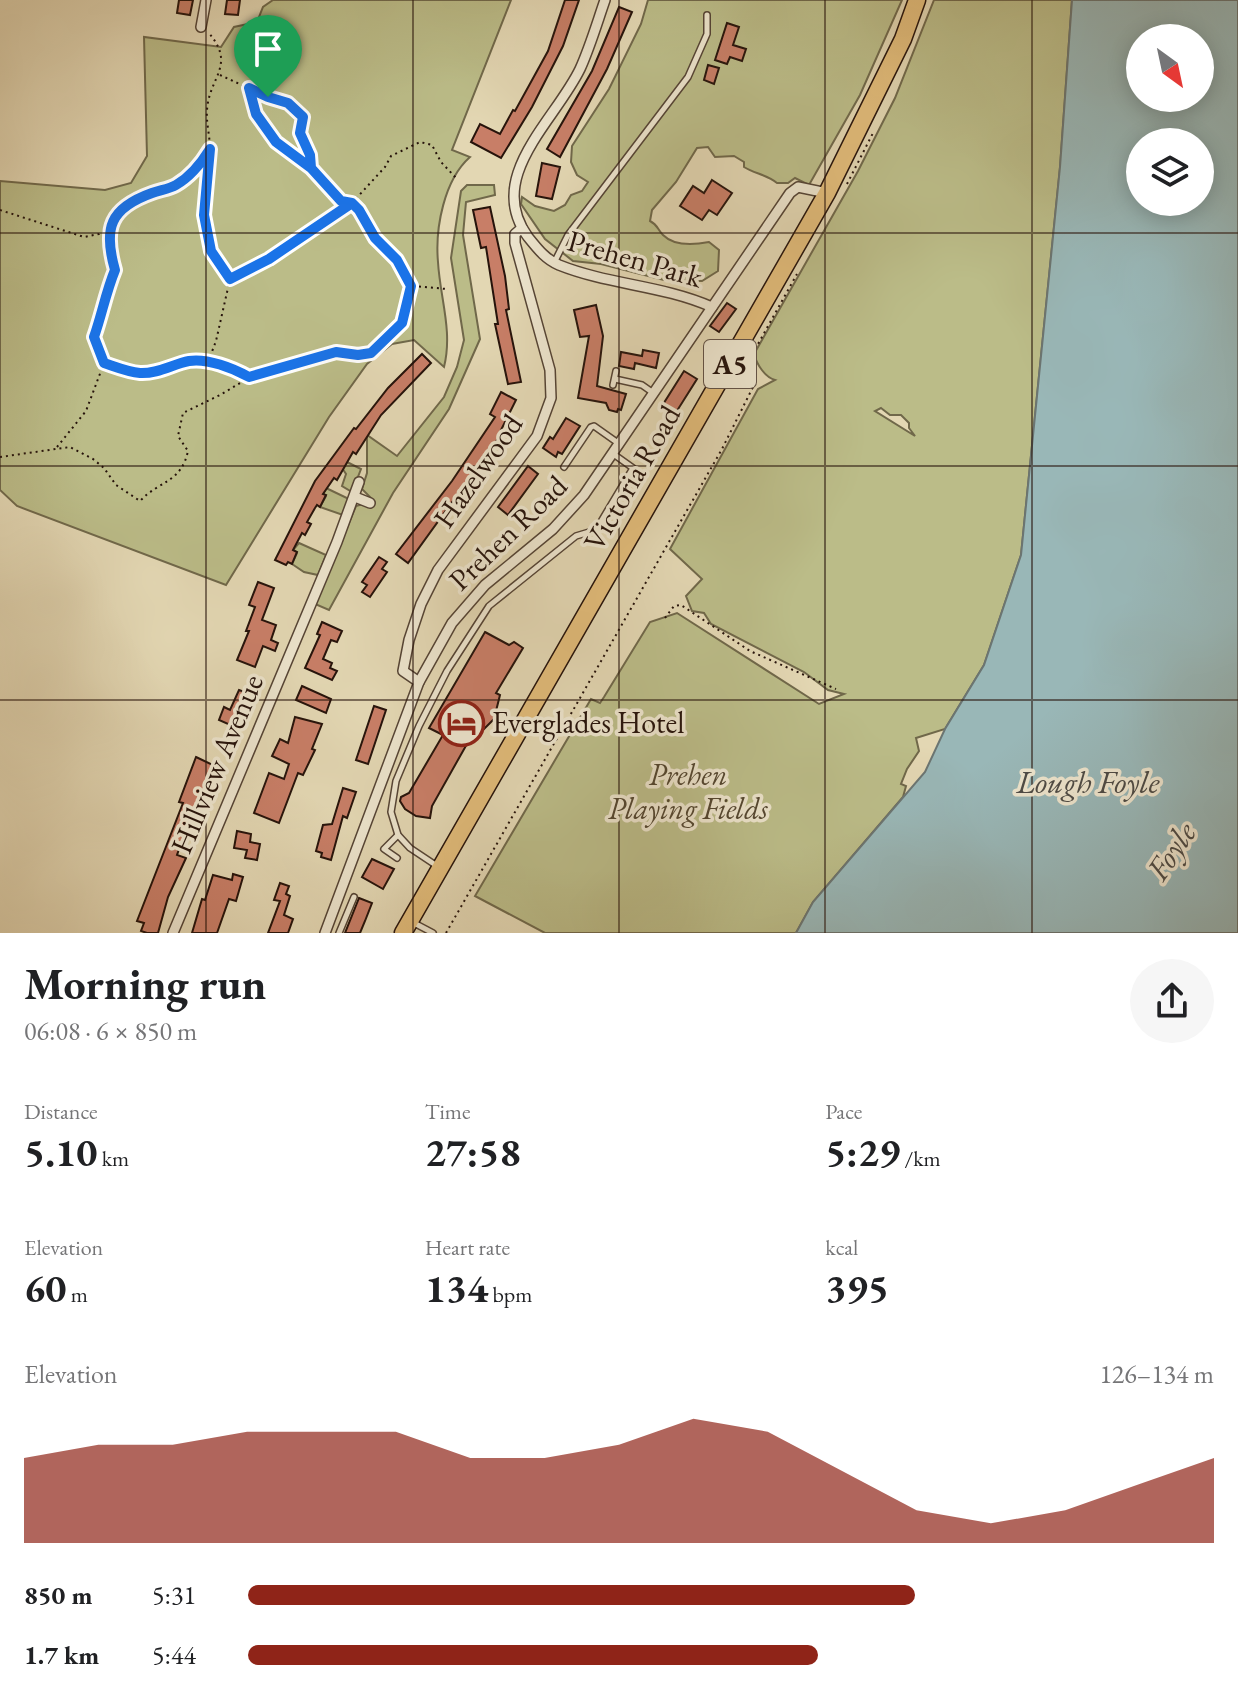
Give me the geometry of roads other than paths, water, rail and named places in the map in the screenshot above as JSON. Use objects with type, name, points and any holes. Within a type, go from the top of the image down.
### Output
[{"type":"highway","name":"Victoria Road","points":[[406,927],[827,193],[903,39],[917,0]]},
{"type":"street","points":[[201,27],[206,0]]},
{"type":"street","name":"Prehen Park","points":[[605,0],[580,69],[514,179],[514,206],[522,228],[540,252],[554,263],[579,273],[681,294],[712,307]]},
{"type":"street","name":"Prehen Road","points":[[326,931],[419,682],[452,623],[485,585],[553,529],[584,495],[790,193],[798,187],[827,193]]},
{"type":"street","name":"Hazelwood","points":[[419,682],[403,671],[421,604],[438,570],[537,436],[551,398],[550,370],[515,243],[515,234],[522,228]]},
{"type":"street","name":"Hillview Avenue","points":[[173,933],[359,482]]},
{"type":"street","points":[[355,497],[370,503]]},
{"type":"lane","points":[[554,263],[568,235],[688,77],[707,34],[707,15]]},
{"type":"lane","points":[[616,371],[614,382],[642,385],[652,392]]},
{"type":"lane","points":[[564,467],[591,427],[618,443]]},
{"type":"lane","points":[[441,868],[410,848],[398,835],[391,812],[396,781],[447,671],[489,606],[576,536],[596,530],[633,468],[611,452]]},
{"type":"lane","points":[[397,858],[384,849],[398,835]]},
{"type":"lane","points":[[326,931],[339,933],[354,897]]},
{"type":"lane","points":[[338,901],[350,906]]},
{"type":"lane","points":[[406,927],[433,933]]},
{"type":"water","name":"Lough Foyle","points":[[1072,0],[1238,0],[1238,933],[796,933],[813,902],[925,772],[945,729],[984,665],[1021,555],[1060,167]]},
{"type":"place","name":"Everglades Hotel","points":[[461,723]]},
{"type":"park label","name":"Prehen Playing Fields","points":[[688,792]]},
{"type":"water label","name":"Foyle","points":[[1171,851]]}]
